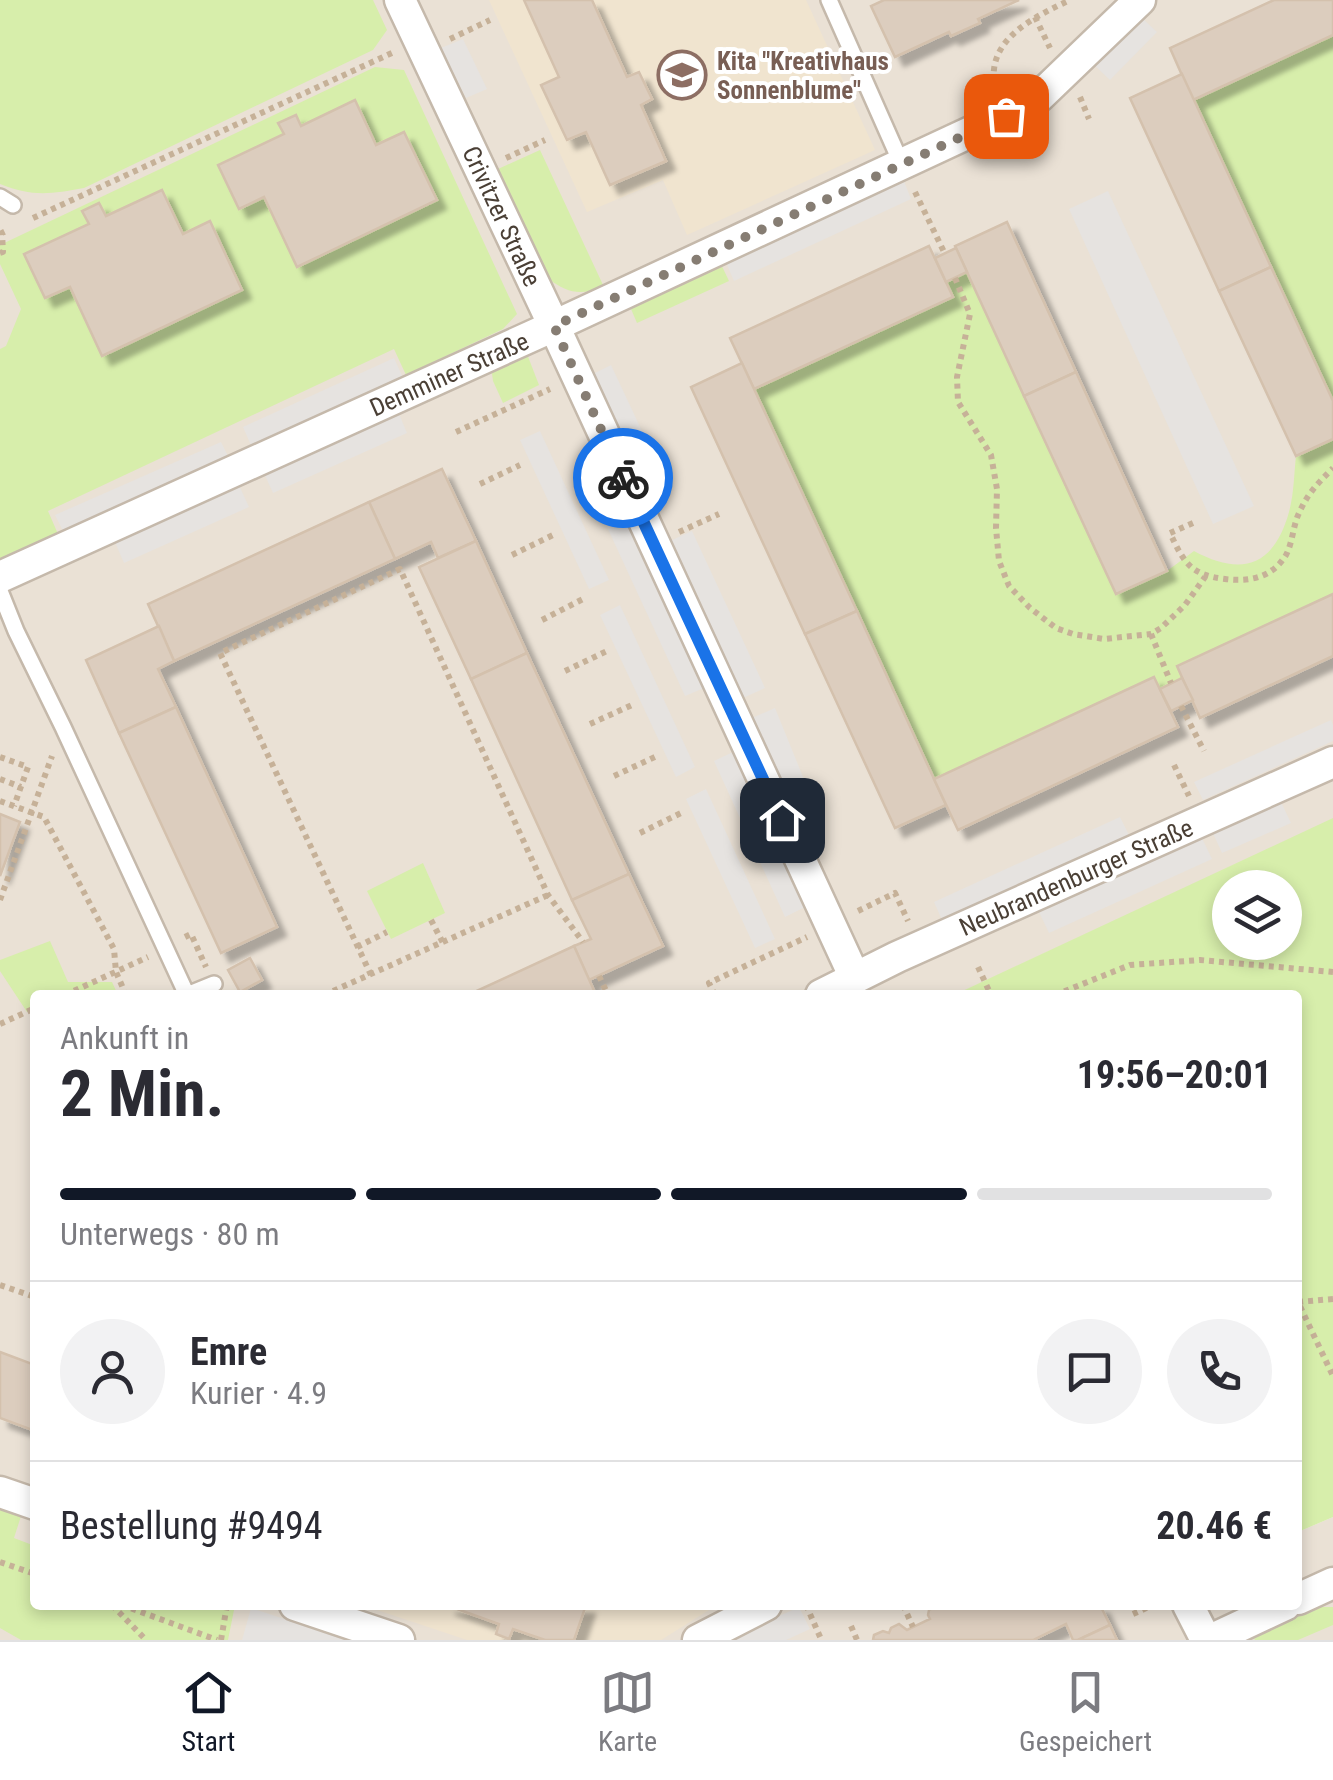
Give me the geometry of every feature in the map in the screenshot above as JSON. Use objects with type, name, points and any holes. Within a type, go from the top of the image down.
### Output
[{"type":"street","name":"Crivitzer Straße","points":[[400,0],[856,978]]},
{"type":"street","name":"Demminer Straße","points":[[0,576],[554,326],[1006,116],[1040,96],[1140,0]]},
{"type":"street","name":"Neubrandenburger Straße","points":[[831,990],[1333,762]]},
{"type":"street","points":[[0,1492],[30,1502]]},
{"type":"street","points":[[1302,1597],[1333,1583]]},
{"type":"street","points":[[310,1610],[400,1640]]},
{"type":"street","points":[[698,1640],[756,1610]]},
{"type":"street","points":[[1191,1610],[1208,1640],[1274,1610]]},
{"type":"lane","points":[[829,0],[902,164]]},
{"type":"lane","points":[[0,591],[185,990]]},
{"type":"lane","points":[[199,990],[214,984]]},
{"type":"path","points":[[1006,116],[993,85],[997,55],[1016,30],[1070,0]]},
{"type":"path","points":[[0,254],[4,252],[2,232],[372,61],[490,20]]},
{"type":"path","points":[[480,169],[546,140]]},
{"type":"path","points":[[921,204],[944,254]]},
{"type":"path","points":[[955,278],[970,314],[958,377],[958,402],[991,455],[997,489],[999,561],[1009,586],[1056,628],[1104,638],[1151,634],[1161,628],[1206,576]]},
{"type":"path","points":[[456,432],[576,377]]},
{"type":"path","points":[[480,484],[520,465]]},
{"type":"path","points":[[1194,523],[1170,533],[1189,568],[1206,576],[1246,581],[1270,573],[1286,554],[1310,491],[1333,468]]},
{"type":"path","points":[[653,543],[719,514]]},
{"type":"path","points":[[512,555],[553,536]]},
{"type":"path","points":[[371,976],[220,653],[400,568],[548,895],[583,942]]},
{"type":"path","points":[[542,620],[583,599]]},
{"type":"path","points":[[1151,634],[1171,683]]},
{"type":"path","points":[[566,671],[607,651]]},
{"type":"path","points":[[590,724],[632,705]]},
{"type":"path","points":[[1181,706],[1204,751]]},
{"type":"path","points":[[0,900],[63,726]]},
{"type":"path","points":[[614,776],[657,756]]},
{"type":"path","points":[[0,758],[28,767],[14,806]]},
{"type":"path","points":[[0,779],[20,787]]},
{"type":"path","points":[[0,801],[44,817],[114,950],[116,972],[124,990]]},
{"type":"path","points":[[640,833],[683,812]]},
{"type":"path","points":[[712,990],[709,983],[895,893],[920,947]]},
{"type":"path","points":[[336,990],[548,895]]},
{"type":"path","points":[[432,920],[443,943]]},
{"type":"path","points":[[358,946],[387,932]]},
{"type":"path","points":[[1068,990],[1130,965],[1200,960],[1333,972]]},
{"type":"path","points":[[76,990],[134,964]]},
{"type":"path","points":[[978,967],[989,990]]},
{"type":"path","points":[[598,976],[605,990]]},
{"type":"path","points":[[0,1024],[30,1010]]},
{"type":"path","points":[[0,1285],[30,1295]]},
{"type":"path","points":[[1302,1302],[1333,1299]]},
{"type":"path","points":[[1302,1310],[1333,1376]]},
{"type":"path","points":[[0,1562],[30,1572]]},
{"type":"path","points":[[117,1610],[146,1640]]},
{"type":"path","points":[[136,1610],[219,1640],[226,1610]]},
{"type":"path","points":[[808,1610],[821,1639]]},
{"type":"path","points":[[904,1610],[913,1627]]},
{"type":"path","points":[[1133,1614],[1142,1610]]},
{"type":"path","points":[[851,1626],[857,1640]]},
{"type":"shaded area","points":[[0,0],[1333,0],[1333,819],[1223,870],[1212,870],[1212,875],[966,990],[30,990],[30,1610],[1302,1610],[1302,1530],[1333,1517],[1333,1640],[0,1640]]},
{"type":"shaded area","name":"Kita \"Kreativhaus Sonnenblume\"","points":[[489,0],[806,0],[875,150],[687,235],[663,180],[587,212]]},
{"type":"shaded area","points":[[1140,16],[1157,32],[1110,80],[1093,64]]},
{"type":"shaded area","points":[[463,39],[487,89],[466,98],[441,48]]},
{"type":"shaded area","points":[[902,176],[911,199],[734,281],[724,258]]},
{"type":"shaded area","points":[[1108,191],[1254,506],[1213,524],[1069,209]]},
{"type":"shaded area","points":[[394,358],[404,380],[253,450],[243,427]]},
{"type":"shaded area","points":[[611,365],[665,480],[646,489],[593,374]]},
{"type":"shaded area","points":[[397,409],[407,433],[273,493],[263,471]]},
{"type":"shaded area","points":[[540,431],[609,580],[589,589],[520,440]]},
{"type":"shaded area","points":[[221,442],[230,460],[66,537],[55,515]]},
{"type":"shaded area","points":[[607,480],[704,688],[685,696],[589,488]]},
{"type":"shaded area","points":[[238,483],[249,507],[124,563],[114,540]]},
{"type":"shaded area","points":[[692,531],[765,688],[743,698],[670,541]]},
{"type":"shaded area","points":[[620,605],[695,767],[676,777],[600,615]]},
{"type":"shaded area","points":[[775,708],[814,804],[796,812],[752,718]]},
{"type":"shaded area","points":[[1331,720],[1333,741],[1203,800],[1194,782]]},
{"type":"shaded area","points":[[733,752],[805,907],[785,917],[714,761]]},
{"type":"shaded area","points":[[706,789],[775,939],[755,948],[686,799]]},
{"type":"shaded area","points":[[1280,800],[1291,823],[1222,853],[1212,831]]},
{"type":"shaded area","points":[[1120,817],[1129,835],[942,920],[934,902]]},
{"type":"shaded area","points":[[1201,836],[1212,859],[1049,933],[1039,912]]},
{"type":"shaded area","points":[[250,1610],[257,1610],[348,1640],[242,1640]]},
{"type":"shaded area","points":[[377,1610],[709,1610],[661,1640],[467,1640]]},
{"type":"shaded area","points":[[792,1610],[800,1610],[810,1629],[786,1640],[727,1640]]},
{"type":"green space","points":[[0,0],[373,0],[387,30],[373,50],[84,188],[32,193],[0,184]]},
{"type":"green space","points":[[1333,35],[1333,401],[1193,100]]},
{"type":"green space","points":[[375,67],[404,70],[517,314],[503,329],[406,375],[394,349],[48,511],[58,534],[0,561],[0,349],[6,346],[21,309],[0,264],[0,245]]},
{"type":"green space","points":[[540,150],[604,287],[575,292],[549,279],[498,169]]},
{"type":"green space","points":[[719,260],[729,281],[637,323],[628,302]]},
{"type":"green space","points":[[967,272],[1116,593],[1167,571],[1194,551],[1211,559],[1241,564],[1265,555],[1275,545],[1289,512],[1296,456],[1333,439],[1333,594],[1178,666],[1182,678],[1160,689],[1154,677],[934,779],[754,389],[952,298],[946,282]]},
{"type":"green space","points":[[527,354],[539,385],[503,403],[491,366]]},
{"type":"green space","points":[[1333,818],[1333,1517],[1302,1530],[1302,990],[965,990],[1212,875],[1212,960],[1302,960],[1302,870],[1222,870]]},
{"type":"green space","points":[[423,863],[445,913],[391,939],[367,891]]},
{"type":"green space","points":[[50,941],[68,982],[112,982],[116,990],[30,990],[27,1012],[0,971],[0,960]]},
{"type":"green space","points":[[0,1509],[21,1516],[14,1538],[30,1544],[30,1610],[234,1610],[228,1640],[21,1640],[0,1628]]},
{"type":"green space","points":[[1333,1607],[1333,1625],[1298,1640],[1255,1640],[1253,1636],[1298,1611]]},
{"type":"building","points":[[524,0],[592,0],[627,77],[639,72],[652,99],[641,105],[666,161],[610,185],[586,132],[567,140],[541,85],[559,77]]},
{"type":"building","points":[[884,0],[1019,0],[978,19],[980,23],[951,36],[949,32],[895,57],[871,6]]},
{"type":"building","points":[[1274,0],[1333,0],[1333,35],[1193,100],[1170,48]]},
{"type":"building","points":[[1182,74],[1271,267],[1219,291],[1130,98]]},
{"type":"building","points":[[355,100],[376,145],[404,132],[437,200],[297,267],[264,197],[239,209],[218,165],[284,134],[278,123],[296,115],[301,126]]},
{"type":"building","points":[[162,190],[183,234],[210,221],[242,290],[102,356],[70,287],[45,298],[24,254],[89,224],[82,211],[99,203],[106,216]]},
{"type":"building","points":[[1007,222],[1076,372],[1024,396],[955,246]]},
{"type":"building","points":[[929,246],[953,297],[754,389],[730,338]]},
{"type":"building","points":[[956,248],[967,272],[946,282],[935,258]]},
{"type":"building","points":[[1271,267],[1333,401],[1333,439],[1296,456],[1219,291]]},
{"type":"building","points":[[742,363],[857,611],[805,634],[691,387]]},
{"type":"building","points":[[1076,372],[1167,571],[1116,594],[1024,396]]},
{"type":"building","points":[[442,469],[476,541],[438,558],[431,542],[395,559],[369,502]]},
{"type":"building","points":[[369,502],[395,559],[174,661],[148,604]]},
{"type":"building","points":[[476,541],[527,653],[471,679],[419,567]]},
{"type":"building","points":[[1333,594],[1333,656],[1200,718],[1177,666]]},
{"type":"building","points":[[857,611],[946,805],[895,828],[805,634]]},
{"type":"building","points":[[159,626],[174,661],[158,669],[176,707],[119,733],[86,660]]},
{"type":"building","points":[[527,653],[629,874],[572,900],[471,679]]},
{"type":"building","points":[[1154,677],[1178,727],[958,830],[934,779]]},
{"type":"building","points":[[1182,678],[1193,700],[1171,711],[1160,689]]},
{"type":"building","points":[[176,707],[277,927],[221,953],[119,733]]},
{"type":"building","points":[[0,814],[20,822],[0,876]]},
{"type":"building","points":[[629,874],[663,946],[589,980],[574,946],[591,939],[572,900]]},
{"type":"building","points":[[574,946],[594,990],[479,990]]},
{"type":"building","points":[[250,958],[262,980],[239,990],[228,970]]},
{"type":"building","points":[[0,1352],[30,1363],[30,1429],[0,1418]]},
{"type":"building","points":[[460,1610],[584,1610],[574,1640],[545,1640],[513,1629],[509,1639],[496,1634],[499,1624]]},
{"type":"building","points":[[929,1610],[1102,1610],[1110,1625],[1078,1640],[1073,1640],[1066,1624],[1033,1640],[873,1640],[874,1635],[889,1633],[899,1624],[907,1630],[930,1619]]},
{"type":"building","points":[[1110,1625],[1117,1640],[1078,1640]]},
{"type":"way so far","points":[[623,478],[554,326],[1006,116]]},
{"type":"place","name":"Kita \"Kreativhaus Sonnenblume\"","points":[[682,75]]},
{"type":"route","points":[[623,478],[782,820]]}]
